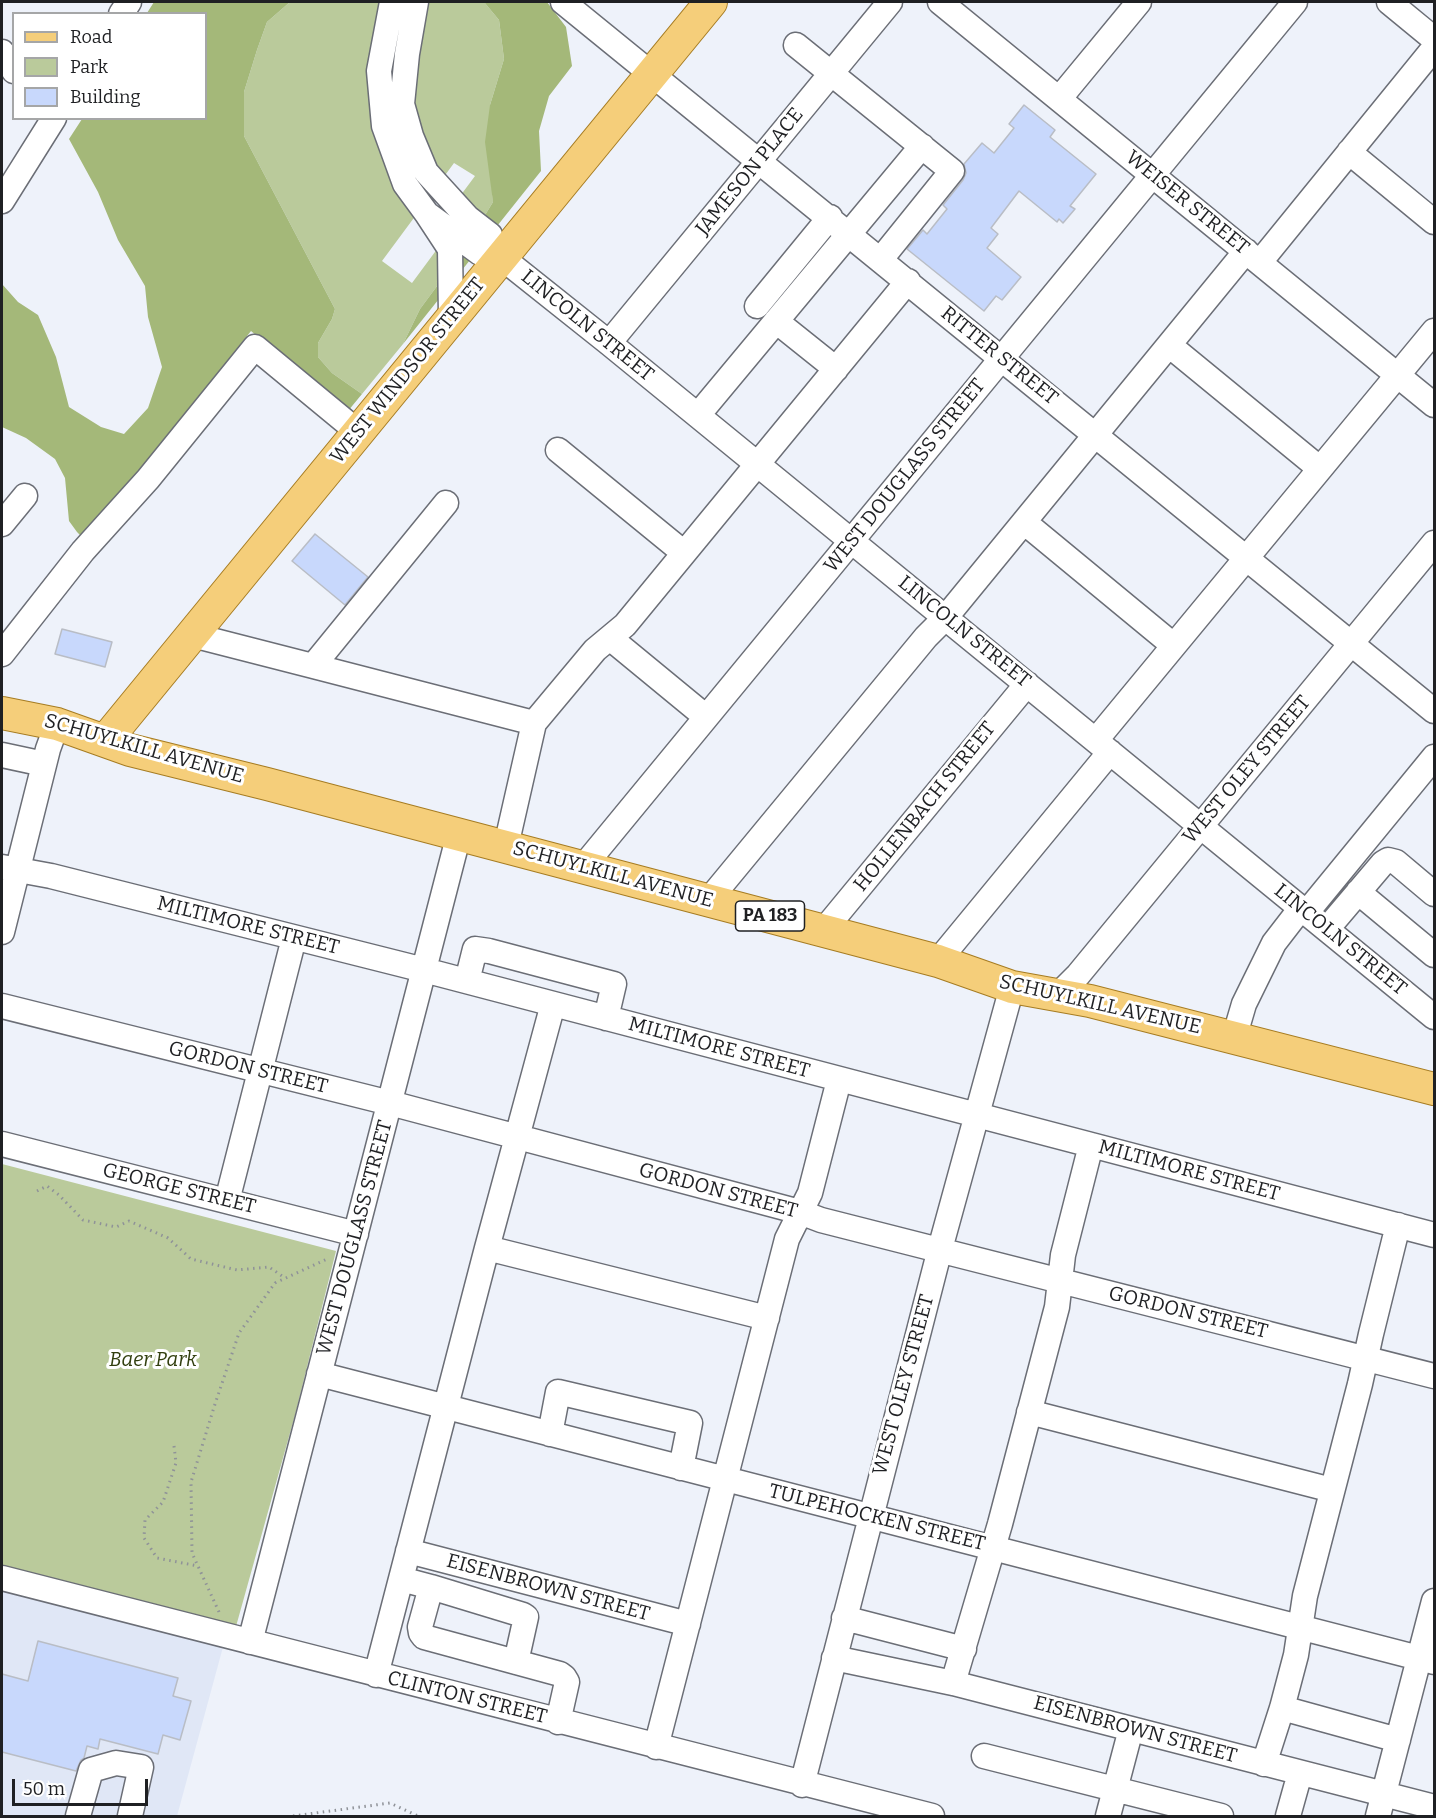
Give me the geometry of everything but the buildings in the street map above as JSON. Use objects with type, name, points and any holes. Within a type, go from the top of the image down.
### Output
[{"type":"main road","name":"WEST WINDSOR STREET","points":[[105,741],[451,317],[496,254],[652,74],[711,2]]},
{"type":"main road","name":"SCHUYLKILL AVENUE","points":[[2,712],[50,746],[105,741],[179,763],[278,786],[824,930],[938,961],[1012,987],[1090,1001],[1434,1089]]},
{"type":"street","name":"LINCOLN STREET","points":[[393,2],[379,71],[384,126],[405,184],[450,249],[451,317]]},
{"type":"street","name":"LINCOLN STREET","points":[[416,2],[407,54],[402,104],[411,136],[426,172],[468,218],[490,235],[496,254],[852,540],[1434,1017]]},
{"type":"street","name":"RITTER STREET","points":[[563,2],[849,232],[1434,711]]},
{"type":"street","name":"JAMESON PLACE","points":[[609,343],[890,2]]},
{"type":"street","name":"WEISER STREET","points":[[940,2],[1434,405]]},
{"type":"street","points":[[1059,99],[1139,2]]},
{"type":"street","name":"WEST DOUGLASS STREET","points":[[583,867],[1295,2]]},
{"type":"street","points":[[708,901],[926,637],[946,617],[1169,345],[1349,152],[1432,35],[1389,2]]},
{"type":"street","points":[[796,45],[952,171],[881,259]]},
{"type":"street","points":[[2,52],[12,68]]},
{"type":"street","points":[[2,201],[48,121]]},
{"type":"street","points":[[698,415],[922,146]]},
{"type":"street","points":[[1349,152],[1434,222]]},
{"type":"street","name":"LINCOLN STREET","points":[[427,214],[480,253],[496,254]]},
{"type":"street","points":[[757,306],[830,217]]},
{"type":"street","points":[[506,846],[534,723],[595,650],[625,625],[908,281]]},
{"type":"street","points":[[776,321],[836,369]]},
{"type":"street","points":[[938,961],[1103,746],[1173,645],[1434,331]]},
{"type":"street","points":[[1169,345],[1319,468]]},
{"type":"street","points":[[2,654],[83,551],[148,479],[255,347],[358,432]]},
{"type":"street","points":[[558,450],[684,553]]},
{"type":"street","points":[[2,524],[25,496]]},
{"type":"street","points":[[312,666],[446,503]]},
{"type":"street","points":[[1024,522],[1173,645]]},
{"type":"street","name":"WEST OLEY STREET","points":[[1058,995],[1078,975],[1434,543]]},
{"type":"street","points":[[192,635],[534,723]]},
{"type":"street","points":[[610,638],[706,717]]},
{"type":"street","name":"HOLLENBACH STREET","points":[[824,930],[1027,684]]},
{"type":"street","points":[[2,932],[9,869],[50,746]]},
{"type":"street","name":"SCHUYLKILL AVENUE","points":[[2,755],[50,746]]},
{"type":"street","points":[[1234,1038],[1244,1004],[1274,943],[1434,757]]},
{"type":"street","name":"WEST DOUGLASS STREET","points":[[240,1640],[319,1374],[459,834]]},
{"type":"street","points":[[1327,929],[1388,860],[1396,862],[1434,894]]},
{"type":"street","name":"MILTIMORE STREET","points":[[9,869],[51,876],[467,981],[1434,1235]]},
{"type":"street","points":[[1358,892],[1434,955]]},
{"type":"street","points":[[227,1201],[294,938]]},
{"type":"street","points":[[467,981],[475,949],[615,984],[606,1018]]},
{"type":"street","name":"WEST OLEY STREET","points":[[802,1785],[940,1249],[1012,987]]},
{"type":"street","points":[[376,1675],[553,1004]]},
{"type":"street","name":"GORDON STREET","points":[[2,1006],[390,1103],[800,1212],[821,1220],[1434,1376]]},
{"type":"street","points":[[656,1747],[787,1239],[810,1193],[840,1080]]},
{"type":"street","name":"GEORGE STREET","points":[[2,1144],[227,1201],[354,1241]]},
{"type":"street","points":[[954,1683],[993,1548],[1057,1307],[1063,1255],[1091,1145]]},
{"type":"street","points":[[1264,1764],[1296,1655],[1305,1596],[1398,1226]]},
{"type":"street","points":[[487,1248],[767,1318]]},
{"type":"street","name":"TULPEHOCKEN STREET","points":[[319,1374],[1427,1660]]},
{"type":"street","points":[[550,1434],[558,1392],[690,1423],[681,1468]]},
{"type":"street","points":[[1029,1412],[1332,1490]]},
{"type":"street","name":"EISENBROWN STREET","points":[[408,1551],[688,1624]]},
{"type":"street","name":"CLINTON STREET","points":[[2,1578],[802,1785],[932,1816]]},
{"type":"street","points":[[401,1579],[526,1617]]},
{"type":"street","points":[[526,1617],[534,1613],[541,1586]]},
{"type":"street","points":[[431,1587],[420,1627],[424,1637],[564,1677],[567,1682],[558,1722]]},
{"type":"street","points":[[1381,1805],[1398,1740],[1427,1660],[1434,1601]]},
{"type":"street","points":[[516,1662],[526,1617]]},
{"type":"street","points":[[844,1618],[964,1648]]},
{"type":"street","name":"EISENBROWN STREET","points":[[834,1658],[954,1683],[1300,1773],[1381,1805],[1434,1807]]},
{"type":"street","points":[[1282,1708],[1398,1740]]},
{"type":"street","points":[[1108,1816],[1131,1730]]},
{"type":"street","points":[[984,1756],[1221,1816]]},
{"type":"street","points":[[78,1816],[91,1770],[116,1763],[141,1767],[129,1816]]},
{"type":"street","points":[[1288,1816],[1300,1773]]},
{"type":"path","points":[[37,1191],[47,1186],[59,1195],[82,1220],[116,1227],[129,1221],[168,1238],[191,1260],[237,1270],[269,1267],[285,1278]]},
{"type":"path","points":[[240,1640],[192,1553],[191,1482],[239,1333],[275,1283],[354,1241]]},
{"type":"path","points":[[174,1446],[176,1463],[163,1502],[145,1520],[144,1538],[157,1558],[198,1566]]},
{"type":"path","points":[[293,1816],[390,1803],[418,1816]]},
{"type":"shaded area","points":[[2,1589],[223,1647],[177,1816],[2,1816]]},
{"type":"green space","points":[[154,2],[290,2],[267,22],[257,50],[244,92],[244,136],[335,309],[318,343],[318,357],[332,373],[362,394],[348,411],[251,331],[147,463],[82,537],[69,521],[65,478],[55,459],[26,438],[2,427],[2,284],[18,302],[38,315],[56,357],[69,407],[101,427],[124,434],[148,408],[162,367],[148,317],[145,286],[118,240],[98,192],[69,139],[81,120],[207,120],[207,12],[148,12]]},
{"type":"green space","points":[[290,2],[484,2],[499,20],[504,59],[490,105],[493,202],[463,251],[420,309],[403,344],[362,394],[332,373],[318,357],[318,343],[335,309],[244,136],[244,92],[267,22]],"holes":[[[454,163],[475,176],[443,219],[424,204]],[[419,211],[449,233],[412,283],[382,261]]]},
{"type":"green space","points":[[484,2],[547,2],[566,27],[572,66],[549,96],[539,131],[541,171],[403,344],[420,309],[463,251],[493,202],[485,142],[490,105],[504,59],[499,20]]},
{"type":"green space","name":"Baer Park","points":[[2,1164],[336,1251],[295,1415],[235,1630],[2,1566]]}]
